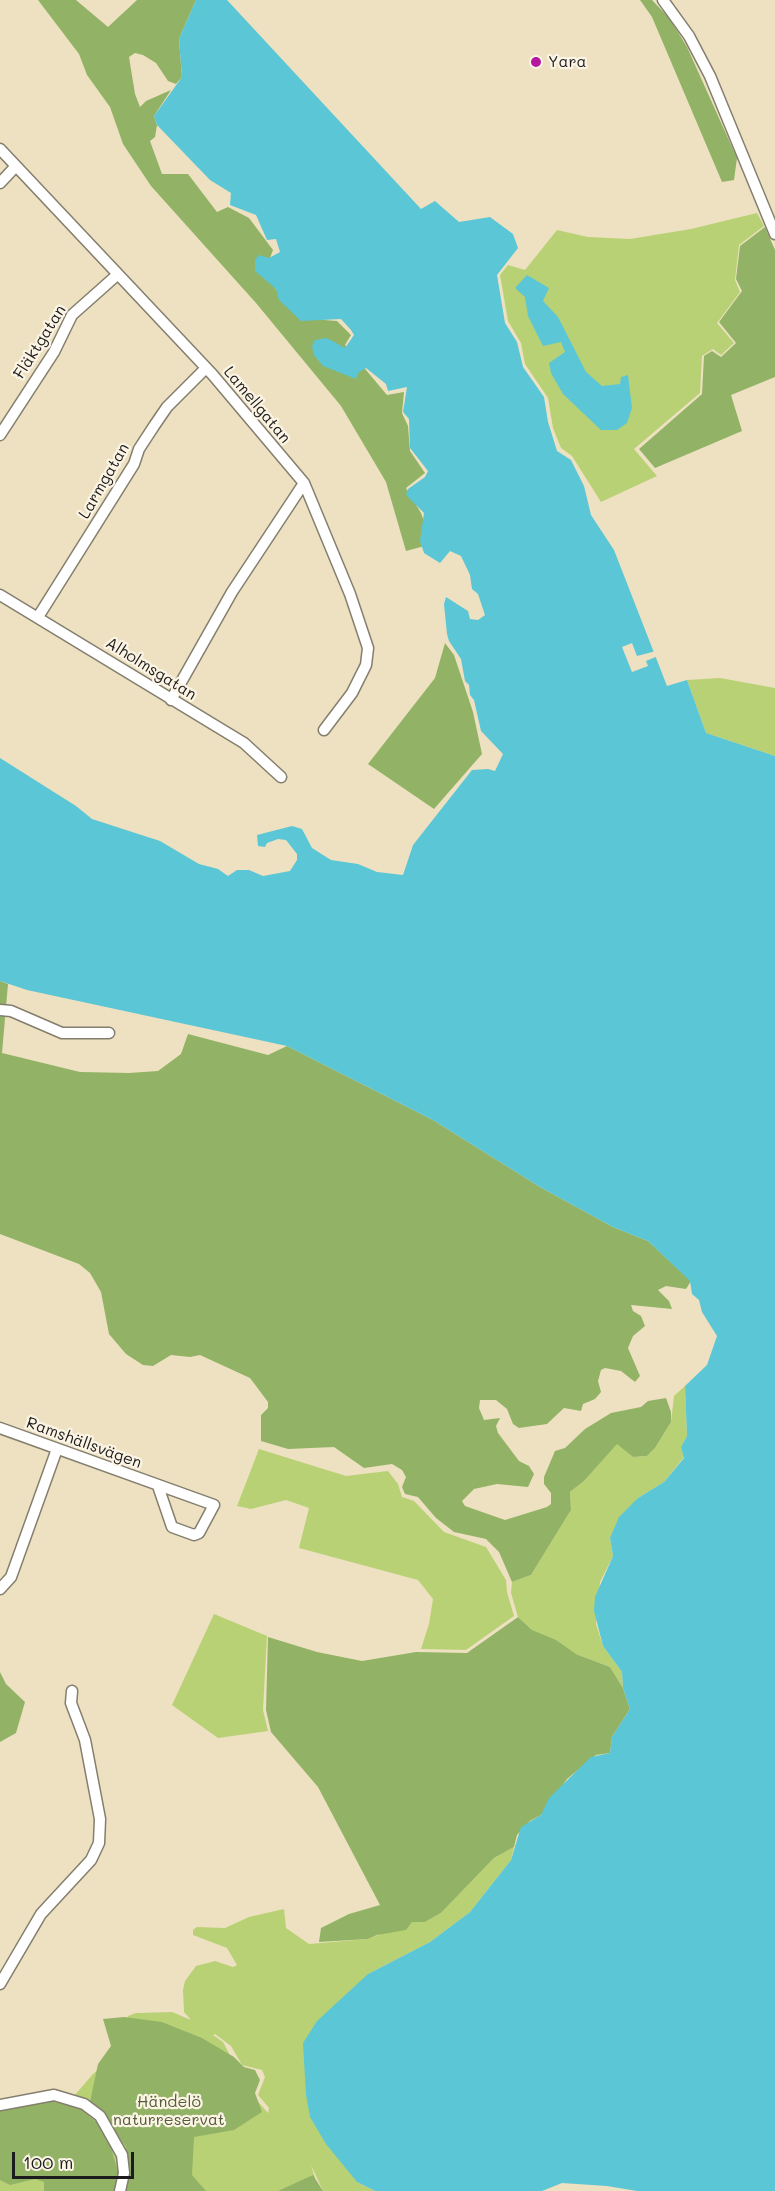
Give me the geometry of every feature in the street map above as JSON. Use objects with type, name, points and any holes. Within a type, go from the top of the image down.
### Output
[{"type":"street","points":[[663,0],[689,36],[706,68],[775,234]]},
{"type":"street","name":"Lamellgatan","points":[[0,149],[206,368],[304,483],[350,594],[368,648],[366,665],[352,693],[324,730]]},
{"type":"street","points":[[0,183],[16,166]]},
{"type":"street","name":"Fläktgatan","points":[[0,435],[54,352],[72,315],[117,275]]},
{"type":"street","name":"Larmgatan","points":[[38,617],[130,472],[139,449],[154,426],[167,407],[206,368]]},
{"type":"street","points":[[171,700],[231,592],[304,483]]},
{"type":"street","name":"Alholmsgatan","points":[[0,595],[244,743],[281,777]]},
{"type":"street","points":[[0,1010],[11,1011],[62,1033],[109,1033]]},
{"type":"street","name":"Ramshällsvägen","points":[[0,1428],[214,1505],[199,1533],[194,1535],[172,1527],[158,1486]]},
{"type":"street","points":[[0,1589],[11,1577],[57,1449]]},
{"type":"street","points":[[0,1984],[42,1914],[91,1860],[99,1843],[100,1819],[85,1740],[71,1703],[72,1691]]},
{"type":"street","points":[[0,2105],[54,2095],[84,2104],[100,2116],[122,2156],[124,2173],[120,2191]]},
{"type":"green space","points":[[38,0],[76,0],[108,27],[137,0],[196,0],[179,39],[182,77],[176,84],[168,81],[156,63],[143,55],[135,53],[129,57],[135,94],[140,107],[146,101],[171,90],[154,116],[157,125],[155,137],[150,141],[162,174],[188,174],[217,212],[228,207],[249,218],[273,250],[264,274],[299,318],[337,321],[351,335],[345,345],[387,395],[404,392],[402,413],[408,426],[410,451],[425,473],[406,488],[421,513],[432,544],[406,551],[386,482],[341,406],[256,303],[151,186],[123,144],[110,107],[87,75],[79,54]]},
{"type":"green space","points":[[640,0],[652,0],[670,19],[687,47],[737,158],[734,180],[722,182],[652,17]]},
{"type":"green space","points":[[757,213],[764,226],[739,245],[735,280],[740,292],[717,323],[734,343],[721,355],[713,349],[702,356],[700,393],[634,449],[657,476],[601,502],[572,456],[561,448],[553,428],[548,398],[525,364],[521,343],[508,321],[500,275],[508,265],[525,270],[557,230],[588,237],[630,239],[691,229]]},
{"type":"green space","points":[[765,227],[775,250],[775,377],[731,395],[742,431],[655,468],[639,449],[702,394],[704,356],[712,351],[721,357],[736,343],[719,322],[742,291],[736,279],[740,246]]},
{"type":"green space","points":[[445,643],[454,655],[473,712],[482,754],[434,809],[368,764],[435,678]]},
{"type":"green space","points":[[720,678],[775,688],[775,756],[706,733],[687,680]]},
{"type":"green space","points":[[0,981],[8,984],[2,1053],[80,1072],[129,1073],[158,1071],[181,1054],[188,1034],[268,1055],[287,1046],[433,1120],[540,1187],[613,1227],[648,1241],[691,1281],[686,1289],[666,1286],[658,1290],[669,1301],[672,1309],[631,1305],[633,1311],[641,1316],[645,1326],[633,1336],[628,1348],[640,1376],[635,1382],[621,1371],[605,1368],[601,1370],[598,1381],[601,1392],[595,1399],[583,1404],[581,1411],[564,1408],[547,1424],[519,1428],[513,1424],[507,1409],[496,1400],[480,1400],[479,1408],[484,1420],[500,1418],[496,1426],[498,1433],[519,1461],[529,1466],[534,1474],[528,1487],[497,1484],[474,1489],[462,1501],[465,1506],[505,1520],[547,1507],[551,1504],[551,1493],[544,1484],[544,1477],[555,1451],[565,1448],[585,1429],[611,1413],[641,1407],[648,1401],[666,1398],[671,1412],[671,1422],[655,1448],[647,1456],[633,1457],[617,1444],[584,1481],[570,1492],[571,1510],[531,1575],[512,1582],[499,1552],[486,1539],[454,1532],[436,1518],[418,1497],[405,1494],[402,1487],[406,1477],[402,1470],[392,1464],[364,1468],[334,1447],[288,1449],[261,1441],[261,1415],[268,1408],[268,1402],[250,1378],[200,1355],[190,1357],[171,1355],[153,1366],[143,1365],[126,1354],[109,1334],[101,1292],[90,1273],[79,1264],[0,1234]]},
{"type":"green space","points":[[685,1386],[687,1436],[681,1447],[684,1457],[664,1482],[638,1498],[610,1538],[613,1556],[600,1582],[596,1624],[603,1646],[622,1672],[623,1688],[610,1667],[576,1654],[532,1630],[518,1617],[511,1593],[512,1582],[531,1575],[571,1510],[570,1492],[584,1481],[617,1443],[633,1457],[647,1456],[655,1448],[671,1422],[674,1396]]},
{"type":"green space","points":[[259,1449],[346,1476],[388,1471],[398,1484],[402,1497],[414,1501],[444,1532],[486,1547],[506,1580],[514,1616],[466,1650],[421,1649],[429,1624],[433,1599],[418,1580],[299,1548],[309,1508],[286,1500],[251,1509],[237,1506]]},
{"type":"green space","points":[[214,1614],[267,1636],[263,1710],[268,1731],[218,1738],[172,1705]]},
{"type":"green space","points":[[518,1617],[532,1630],[556,1640],[576,1654],[610,1667],[623,1688],[630,1709],[612,1737],[610,1753],[596,1755],[567,1779],[541,1815],[530,1821],[517,1835],[514,1847],[494,1858],[441,1913],[425,1922],[412,1922],[406,1930],[377,1935],[368,1939],[319,1942],[321,1928],[349,1914],[380,1905],[318,1787],[271,1732],[266,1710],[268,1637],[317,1652],[362,1661],[416,1652],[467,1653]]},
{"type":"green space","points":[[0,1672],[6,1684],[25,1702],[16,1733],[0,1742]]},
{"type":"green space","name":"Händelö naturreservat","points":[[514,1847],[511,1860],[470,1912],[430,1942],[368,1974],[357,2182],[375,2191],[323,2191],[311,2165],[318,2188],[322,2191],[0,2191],[0,2110],[52,2101],[68,2103],[93,2074],[120,2049],[128,2016],[136,2013],[172,2012],[191,2020],[184,2012],[183,1990],[185,1981],[196,1966],[215,1961],[233,1967],[237,1965],[227,1948],[193,1935],[193,1930],[197,1927],[225,1928],[249,1917],[284,1909],[286,1928],[309,1944],[368,1939],[412,1922],[425,1922],[441,1913],[494,1858]],"holes":[[[215,2034],[231,2046],[242,2065],[262,2070],[265,2077],[258,2095],[269,2108],[268,2113],[248,2090],[223,2042],[213,2035]]]},
{"type":"green space","name":"Händelö naturreservat","points":[[124,2017],[162,2022],[202,2038],[234,2057],[244,2067],[255,2070],[260,2080],[255,2093],[262,2112],[234,2130],[194,2137],[192,2175],[206,2191],[123,2191],[127,2179],[126,2147],[104,2116],[90,2102],[98,2064],[111,2046],[103,2019]]},
{"type":"green space","points":[[48,2101],[78,2107],[96,2122],[110,2144],[119,2176],[114,2191],[44,2191],[44,2182],[35,2179],[10,2185],[0,2180],[0,2109]]},
{"type":"green space","points":[[313,2175],[323,2191],[278,2191]]},
{"type":"water","points":[[196,0],[227,0],[421,209],[435,201],[459,222],[490,217],[513,234],[518,248],[497,275],[505,323],[517,342],[523,367],[544,397],[548,422],[557,451],[571,460],[584,486],[591,515],[614,550],[667,686],[687,680],[706,733],[775,756],[775,2191],[637,2191],[562,2183],[542,2191],[375,2191],[357,2182],[326,2144],[310,2117],[306,2095],[303,2043],[317,2021],[368,1974],[430,1942],[470,1912],[511,1860],[521,1827],[541,1815],[549,1798],[591,1757],[610,1753],[612,1737],[630,1709],[623,1688],[622,1672],[603,1646],[594,1611],[595,1597],[613,1556],[610,1538],[619,1517],[638,1498],[664,1482],[684,1458],[681,1447],[687,1436],[685,1386],[707,1365],[717,1336],[702,1312],[699,1300],[692,1294],[690,1281],[648,1241],[613,1227],[540,1187],[433,1120],[287,1046],[27,990],[0,981],[0,758],[76,806],[92,819],[160,841],[199,864],[218,869],[228,876],[237,870],[249,870],[263,876],[290,871],[297,860],[297,854],[286,840],[278,839],[267,843],[265,847],[258,846],[257,835],[292,826],[302,829],[312,848],[331,860],[358,864],[377,872],[403,875],[413,845],[472,770],[495,771],[503,754],[481,731],[474,700],[470,695],[469,685],[465,681],[461,659],[447,634],[444,604],[446,597],[468,611],[470,619],[478,620],[485,615],[478,594],[472,589],[470,575],[461,556],[450,551],[440,563],[424,553],[420,541],[424,513],[406,495],[408,489],[425,477],[428,471],[410,448],[409,419],[403,412],[407,387],[388,391],[386,384],[366,368],[358,373],[356,379],[323,366],[314,355],[312,346],[315,340],[327,338],[345,348],[354,335],[351,330],[341,319],[301,321],[279,300],[276,289],[255,271],[255,260],[259,255],[269,258],[280,252],[276,239],[267,240],[256,215],[230,205],[231,193],[210,180],[157,125],[154,116],[182,77],[179,39]]},
{"type":"water","points":[[527,275],[549,288],[543,301],[558,317],[586,372],[602,386],[620,384],[621,377],[628,375],[632,408],[627,423],[617,430],[601,430],[563,394],[551,373],[549,363],[565,352],[561,342],[543,346],[528,316],[525,297],[515,288]]},
{"type":"pier","points":[[632,643],[637,656],[656,651],[658,656],[646,661],[648,666],[632,672],[622,647]]},
{"type":"place","name":"Yara","points":[[536,62]]}]
